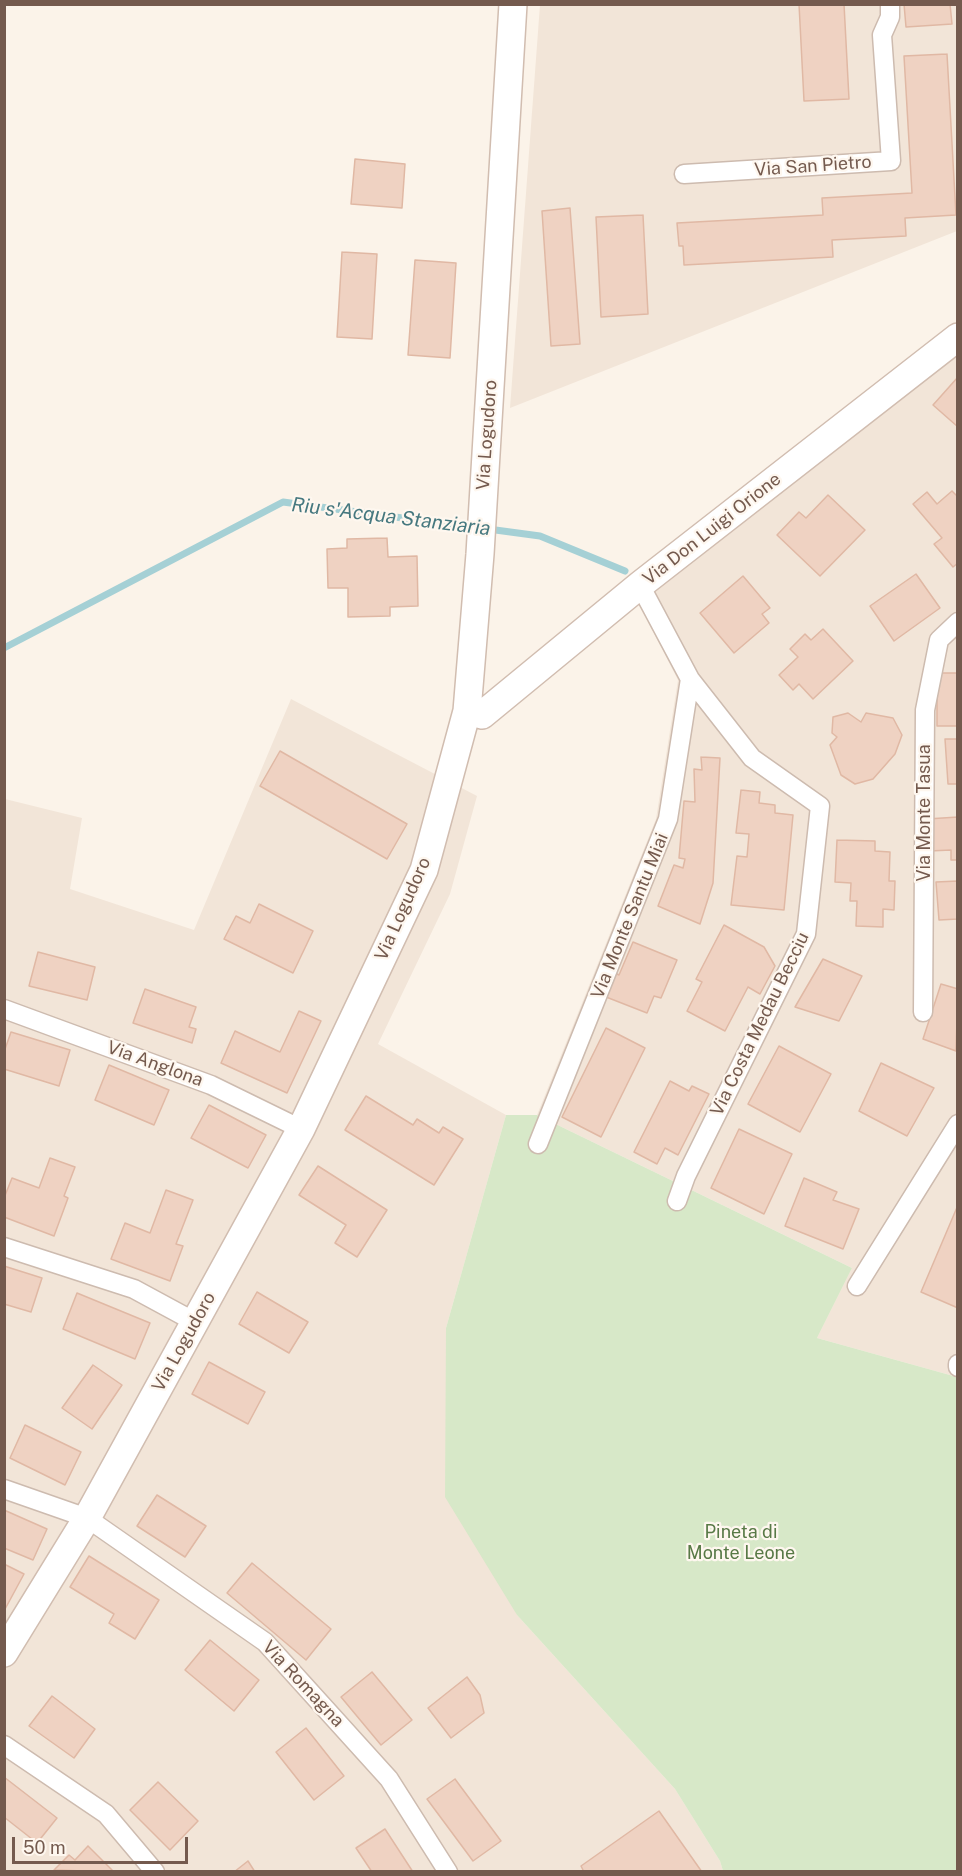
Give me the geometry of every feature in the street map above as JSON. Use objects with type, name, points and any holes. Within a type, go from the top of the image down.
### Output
[{"type":"street","name":"Via Logudoro","points":[[4,1653],[87,1518],[301,1129],[424,870],[467,711],[483,508],[513,4]]},
{"type":"street","name":"Via San Pietro","points":[[684,174],[891,161],[882,35],[890,17],[890,4]]},
{"type":"street","name":"Via Don Luigi Orione","points":[[467,711],[482,715],[640,585],[957,337]]},
{"type":"street","name":"Via Costa Medau Becciu","points":[[640,585],[690,679],[752,758],[820,806],[806,934],[686,1176],[677,1201]]},
{"type":"street","name":"Via Monte Tasua","points":[[923,1012],[925,710],[939,640],[957,622]]},
{"type":"street","name":"Via Monte Santu Miai","points":[[538,1144],[668,819],[690,679]]},
{"type":"street","name":"Via Anglona","points":[[4,1009],[211,1085],[301,1129]]},
{"type":"street","points":[[857,1286],[957,1124]]},
{"type":"street","points":[[4,1247],[134,1289],[195,1322]]},
{"type":"street","name":"Via Romagna","points":[[4,1490],[87,1518],[265,1642],[389,1779],[448,1872]]},
{"type":"street","points":[[4,1746],[106,1814],[155,1872]]},
{"type":"shaded area","points":[[540,5],[957,5],[957,231],[510,408]]},
{"type":"shaded area","points":[[957,323],[957,1377],[817,1338],[852,1268],[537,1115],[656,819],[678,680],[626,579]]},
{"type":"shaded area","points":[[291,699],[477,796],[450,894],[378,1044],[506,1115],[446,1328],[517,1615],[675,1789],[720,1861],[723,1871],[5,1872],[5,799],[82,818],[70,889],[194,930]]},
{"type":"green space","name":"Pineta di Monte Leone","points":[[506,1115],[537,1115],[852,1268],[817,1338],[957,1377],[957,1871],[723,1871],[720,1861],[675,1789],[517,1615],[445,1497],[446,1328]]},
{"type":"building","points":[[799,4],[844,4],[849,99],[804,101]]},
{"type":"building","points":[[904,4],[950,4],[952,24],[906,27]]},
{"type":"building","points":[[947,54],[956,215],[905,218],[906,236],[832,240],[833,257],[684,265],[683,246],[679,246],[677,223],[823,215],[822,198],[912,193],[904,56]]},
{"type":"building","points":[[355,159],[405,164],[402,208],[351,204]]},
{"type":"building","points":[[570,208],[580,344],[551,346],[542,211]]},
{"type":"building","points":[[643,215],[648,314],[601,317],[596,217]]},
{"type":"building","points":[[342,252],[377,254],[372,339],[337,337]]},
{"type":"building","points":[[415,260],[456,263],[450,358],[408,355]]},
{"type":"building","points":[[958,377],[958,427],[933,405]]},
{"type":"building","points":[[952,491],[958,497],[958,563],[953,567],[934,544],[942,538],[913,504],[927,492],[937,504]]},
{"type":"building","points":[[828,495],[865,530],[820,576],[777,535],[799,512],[806,518]]},
{"type":"building","points":[[387,538],[388,557],[417,556],[418,606],[390,607],[390,616],[348,617],[348,588],[328,588],[327,549],[347,548],[347,539]]},
{"type":"building","points":[[916,574],[940,608],[894,641],[870,606]]},
{"type":"building","points":[[743,576],[770,608],[762,614],[769,623],[734,653],[700,613]]},
{"type":"building","points":[[823,629],[853,661],[813,699],[799,684],[793,690],[779,675],[798,657],[790,649],[805,634],[811,640]]},
{"type":"building","points":[[937,673],[958,673],[958,726],[937,726]]},
{"type":"building","points":[[848,713],[861,722],[866,713],[893,718],[902,735],[895,754],[873,779],[855,784],[841,775],[830,745],[837,737],[832,733],[833,717]]},
{"type":"building","points":[[945,739],[958,739],[958,784],[948,784]]},
{"type":"building","points":[[280,751],[407,824],[387,859],[260,786]]},
{"type":"building","points":[[701,757],[720,758],[713,883],[700,924],[658,906],[674,865],[683,868],[685,859],[679,858],[684,801],[695,802],[694,769],[702,770]]},
{"type":"building","points":[[741,790],[760,792],[759,803],[775,805],[775,813],[793,815],[784,910],[731,905],[737,856],[747,857],[749,834],[736,833]]},
{"type":"building","points":[[958,817],[958,860],[951,860],[951,850],[929,851],[927,819]]},
{"type":"building","points":[[837,840],[875,841],[875,851],[890,852],[889,881],[895,881],[894,910],[883,909],[883,927],[856,926],[857,901],[850,901],[851,883],[835,882]]},
{"type":"building","points":[[958,881],[958,919],[939,920],[936,882]]},
{"type":"building","points":[[259,904],[313,931],[293,973],[224,939],[236,916],[250,923]]},
{"type":"building","points":[[724,925],[764,947],[775,966],[760,994],[748,987],[725,1031],[687,1011],[702,982],[696,979]]},
{"type":"building","points":[[633,942],[677,960],[661,998],[654,996],[647,1013],[601,995],[611,971],[619,975]]},
{"type":"building","points":[[38,952],[95,967],[87,1000],[29,986]]},
{"type":"building","points":[[823,959],[862,976],[839,1021],[795,1007]]},
{"type":"building","points":[[941,984],[958,989],[956,1051],[923,1039]]},
{"type":"building","points":[[145,989],[196,1007],[189,1027],[196,1029],[192,1043],[133,1023]]},
{"type":"building","points":[[299,1011],[321,1021],[287,1093],[221,1063],[235,1031],[280,1052]]},
{"type":"building","points":[[606,1028],[645,1048],[601,1137],[562,1117]]},
{"type":"building","points":[[11,1032],[70,1050],[59,1086],[4,1069],[4,1052]]},
{"type":"building","points":[[779,1046],[831,1074],[800,1132],[748,1104]]},
{"type":"building","points":[[881,1063],[934,1088],[907,1136],[859,1111]]},
{"type":"building","points":[[109,1065],[169,1090],[154,1125],[95,1100]]},
{"type":"building","points":[[670,1081],[689,1091],[692,1086],[709,1094],[678,1155],[665,1148],[657,1164],[634,1152]]},
{"type":"building","points":[[366,1096],[413,1125],[417,1119],[439,1133],[443,1127],[463,1139],[434,1185],[345,1130]]},
{"type":"building","points":[[209,1105],[266,1135],[248,1168],[191,1138]]},
{"type":"building","points":[[739,1129],[792,1154],[764,1214],[711,1188]]},
{"type":"building","points":[[50,1158],[75,1167],[64,1196],[68,1198],[54,1236],[4,1217],[4,1198],[12,1178],[39,1188]]},
{"type":"building","points":[[318,1166],[387,1210],[357,1257],[335,1243],[346,1225],[299,1195]]},
{"type":"building","points":[[804,1178],[837,1192],[833,1200],[859,1209],[843,1249],[785,1226]]},
{"type":"building","points":[[166,1190],[193,1200],[176,1244],[183,1246],[170,1281],[111,1259],[125,1223],[150,1233]]},
{"type":"building","points":[[958,1205],[958,1308],[921,1292]]},
{"type":"building","points":[[4,1266],[42,1278],[31,1312],[4,1304]]},
{"type":"building","points":[[257,1292],[308,1322],[289,1353],[239,1324]]},
{"type":"building","points":[[77,1293],[150,1323],[135,1359],[63,1329]]},
{"type":"building","points":[[209,1362],[265,1392],[248,1424],[192,1394]]},
{"type":"building","points":[[93,1365],[122,1385],[92,1429],[62,1408]]},
{"type":"building","points":[[25,1425],[81,1452],[65,1485],[10,1458]]},
{"type":"building","points":[[157,1495],[206,1526],[185,1557],[137,1526]]},
{"type":"building","points":[[4,1510],[47,1529],[33,1560],[4,1548]]},
{"type":"building","points":[[89,1556],[159,1600],[135,1639],[109,1623],[114,1614],[70,1587]]},
{"type":"building","points":[[252,1563],[331,1629],[306,1660],[227,1593]]},
{"type":"building","points":[[4,1564],[24,1574],[4,1611]]},
{"type":"building","points":[[210,1640],[259,1680],[234,1711],[185,1670]]},
{"type":"building","points":[[372,1672],[412,1720],[381,1745],[341,1697]]},
{"type":"building","points":[[467,1677],[480,1695],[484,1713],[451,1738],[428,1708]]},
{"type":"building","points":[[52,1696],[95,1729],[74,1758],[29,1726]]},
{"type":"building","points":[[306,1728],[344,1776],[314,1800],[276,1752]]},
{"type":"building","points":[[4,1777],[57,1818],[37,1843],[4,1817]]},
{"type":"building","points":[[455,1779],[501,1841],[473,1861],[427,1799]]},
{"type":"building","points":[[158,1782],[198,1821],[170,1850],[130,1810]]},
{"type":"building","points":[[659,1811],[702,1872],[584,1872],[581,1866]]},
{"type":"building","points":[[385,1829],[413,1872],[372,1872],[356,1848]]},
{"type":"building","points":[[88,1846],[114,1872],[54,1870],[69,1855],[75,1860]]},
{"type":"building","points":[[248,1861],[255,1872],[234,1872]]},
{"type":"waterway","name":"Riu s'Acqua Stanziaria","points":[[4,648],[283,502],[477,528]]},
{"type":"waterway","name":"Riu s'Acqua Stanziaria","points":[[488,529],[540,536],[625,571]]}]
